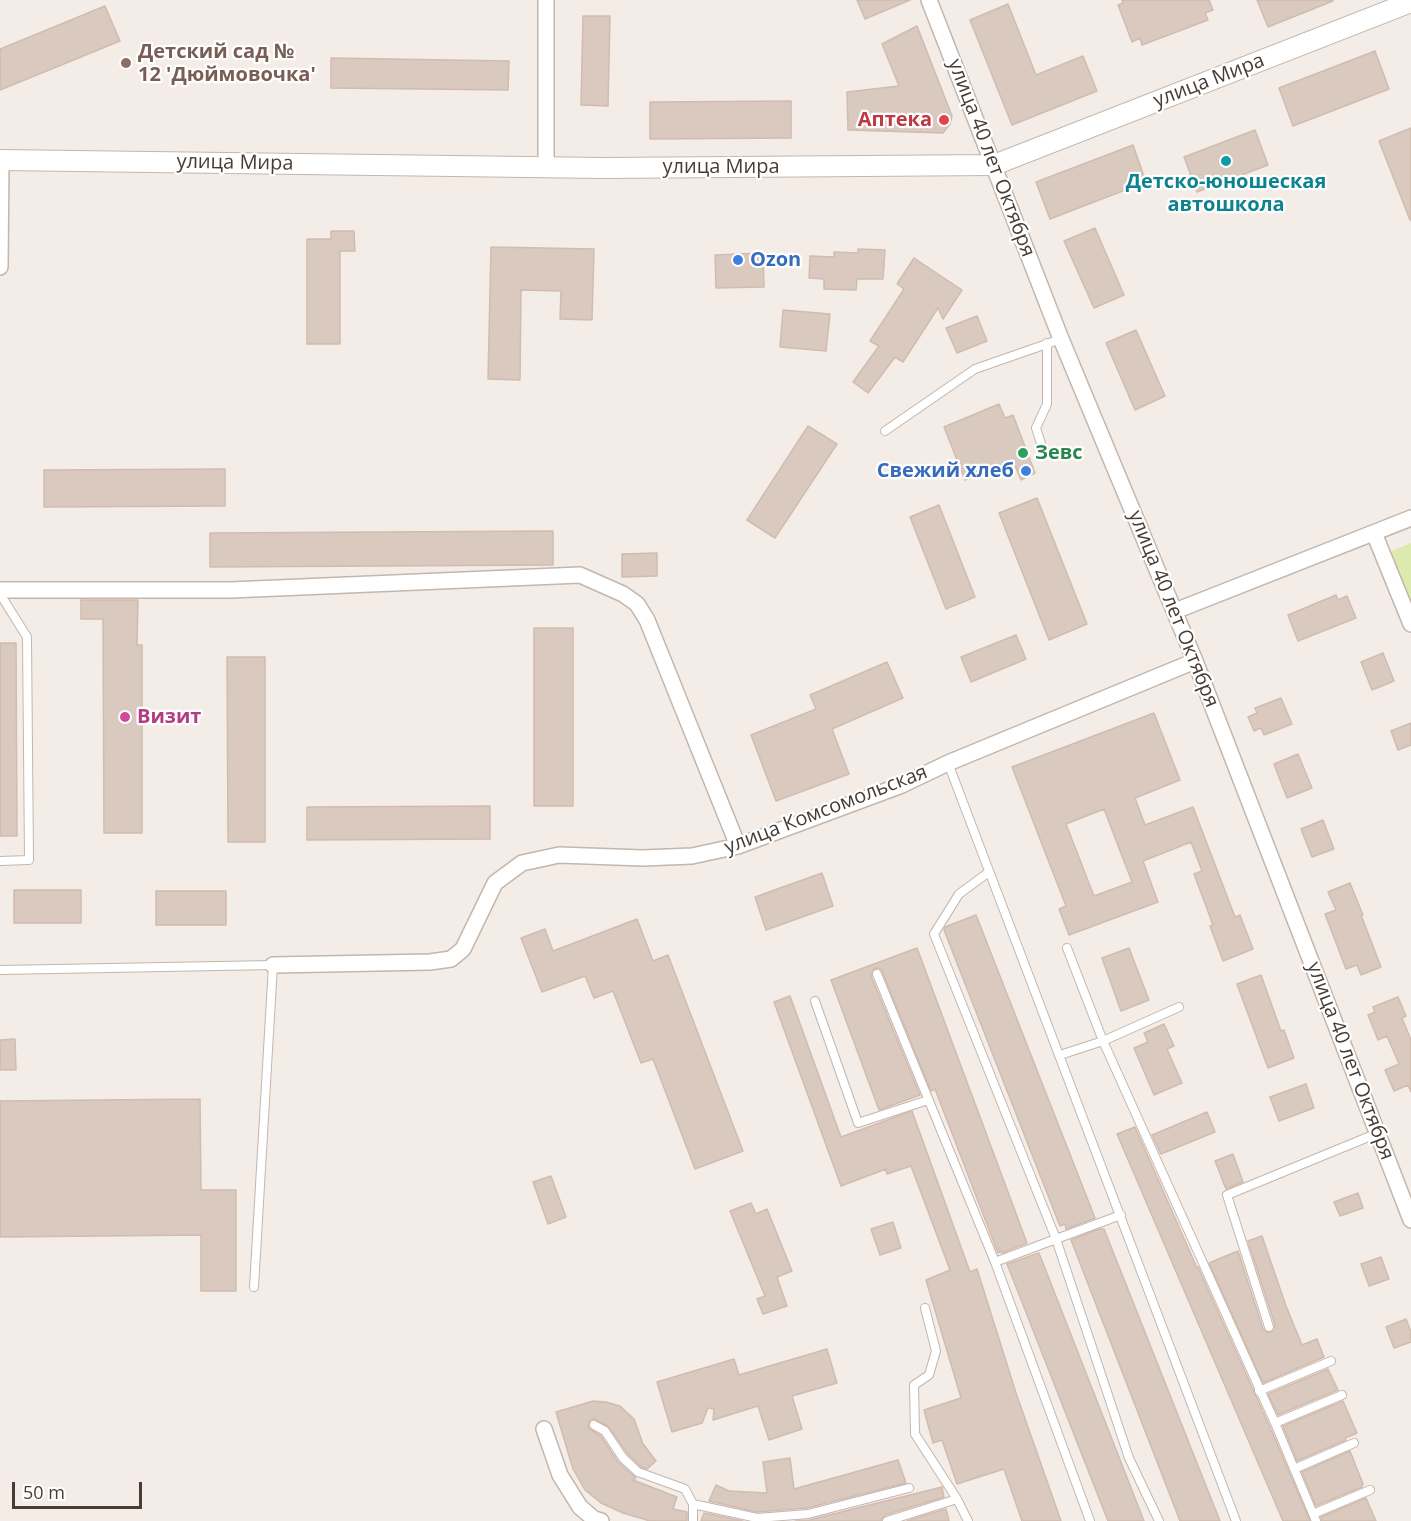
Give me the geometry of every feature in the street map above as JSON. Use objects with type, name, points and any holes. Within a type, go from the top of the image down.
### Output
[{"type":"street","points":[[546,0],[546,167]]},
{"type":"street","name":"улица 40 лет Октября","points":[[929,0],[994,165],[1054,341],[1175,611],[1411,1220]]},
{"type":"street","name":"улица Мира","points":[[0,160],[546,167],[994,165],[1411,2]]},
{"type":"street","points":[[0,160],[0,267]]},
{"type":"street","points":[[1175,611],[1411,518]]},
{"type":"street","points":[[1374,533],[1411,624]]},
{"type":"street","points":[[0,592],[231,590],[580,575],[630,599],[637,604],[647,620],[738,846]]},
{"type":"street","name":"улица Комсомольская","points":[[273,965],[430,962],[451,959],[463,949],[495,883],[522,863],[559,855],[643,858],[692,856],[738,846],[881,793],[1195,661]]},
{"type":"street","points":[[544,1429],[560,1475],[580,1507],[594,1519],[601,1521]]},
{"type":"lane","points":[[885,431],[975,369],[1054,341],[1047,404],[1036,428],[1044,453]]},
{"type":"lane","points":[[0,592],[27,637],[28,860],[0,861]]},
{"type":"lane","points":[[948,763],[1236,1521]]},
{"type":"lane","points":[[989,872],[959,894],[934,933],[1056,1239],[1129,1458],[1159,1521]]},
{"type":"lane","points":[[1067,948],[1103,1041],[1315,1517],[1370,1490]]},
{"type":"lane","points":[[0,970],[273,965],[254,1287]]},
{"type":"lane","points":[[877,974],[995,1262],[1090,1521]]},
{"type":"lane","points":[[815,1000],[858,1123],[928,1100]]},
{"type":"lane","points":[[1060,1055],[1103,1041],[1179,1007]]},
{"type":"lane","points":[[1269,1327],[1227,1195],[1378,1133]]},
{"type":"lane","points":[[995,1262],[1121,1215]]},
{"type":"lane","points":[[925,1308],[936,1351],[929,1374],[914,1385],[915,1434],[957,1499],[968,1521]]},
{"type":"lane","points":[[1259,1391],[1331,1361]]},
{"type":"lane","points":[[1275,1423],[1342,1395]]},
{"type":"lane","points":[[594,1425],[605,1431],[623,1458],[638,1472],[685,1489],[693,1504],[693,1521]]},
{"type":"lane","points":[[1294,1468],[1354,1443]]},
{"type":"lane","points":[[693,1504],[757,1518],[808,1514],[909,1488]]},
{"type":"lane","points":[[887,1521],[957,1499]]},
{"type":"green space","points":[[1411,543],[1411,616],[1387,553]]},
{"type":"building","points":[[857,0],[910,0],[865,19]]},
{"type":"building","points":[[1122,0],[1209,0],[1213,10],[1205,13],[1208,20],[1142,45],[1140,38],[1132,42],[1118,5],[1123,3]]},
{"type":"building","points":[[1257,0],[1333,0],[1333,1],[1268,27]]},
{"type":"building","points":[[1008,4],[1036,75],[1083,56],[1097,91],[1012,125],[970,20]]},
{"type":"building","points":[[105,6],[120,41],[0,90],[0,49]]},
{"type":"building","points":[[583,16],[610,16],[608,106],[581,105]]},
{"type":"building","points":[[917,26],[952,116],[950,124],[943,133],[848,130],[847,92],[899,86],[882,44]]},
{"type":"building","points":[[1375,51],[1389,89],[1293,126],[1279,88]]},
{"type":"building","points":[[331,58],[509,61],[508,90],[331,88]]},
{"type":"building","points":[[791,101],[791,138],[650,139],[650,102]]},
{"type":"building","points":[[1411,128],[1411,220],[1410,220],[1379,141]]},
{"type":"building","name":"Детско-юношеская автошкола","points":[[1255,130],[1268,165],[1197,192],[1184,157]]},
{"type":"building","points":[[1133,145],[1146,182],[1050,219],[1036,182]]},
{"type":"building","points":[[1095,228],[1124,295],[1094,308],[1064,241]]},
{"type":"building","points":[[331,231],[354,231],[355,251],[340,251],[340,344],[307,344],[307,239],[331,239]]},
{"type":"building","points":[[491,247],[594,249],[592,320],[560,319],[561,291],[521,290],[520,380],[488,379]]},
{"type":"building","points":[[858,249],[885,250],[883,279],[857,279],[856,290],[824,289],[824,279],[809,278],[810,256],[834,257],[834,252],[858,253]]},
{"type":"building","points":[[763,253],[764,287],[716,288],[715,255]]},
{"type":"building","points":[[914,258],[962,290],[943,319],[938,308],[903,362],[895,357],[868,393],[853,382],[879,346],[870,341],[904,289],[897,284]]},
{"type":"building","points":[[783,310],[830,314],[826,351],[780,347]]},
{"type":"building","points":[[977,316],[987,341],[957,353],[946,328]]},
{"type":"building","points":[[1136,330],[1165,396],[1135,410],[1106,343]]},
{"type":"building","points":[[999,404],[1005,418],[1013,415],[1035,473],[1021,480],[1013,461],[965,480],[944,427]]},
{"type":"building","points":[[808,426],[837,444],[775,538],[747,520]]},
{"type":"building","points":[[225,469],[225,506],[44,507],[44,470]]},
{"type":"building","points":[[1037,498],[1087,624],[1049,640],[999,513]]},
{"type":"building","points":[[939,505],[975,597],[946,609],[910,517]]},
{"type":"building","points":[[553,531],[553,565],[210,567],[210,533]]},
{"type":"building","points":[[657,553],[657,576],[622,577],[622,554]]},
{"type":"building","points":[[1336,595],[1338,600],[1347,596],[1356,618],[1298,641],[1288,615]]},
{"type":"building","points":[[81,600],[138,600],[137,645],[142,645],[142,833],[104,833],[103,619],[81,619]]},
{"type":"building","points":[[534,628],[573,628],[573,806],[534,806]]},
{"type":"building","points":[[1016,635],[1026,659],[971,682],[961,657]]},
{"type":"building","points":[[0,643],[16,643],[17,836],[0,836]]},
{"type":"building","points":[[1383,653],[1394,681],[1372,690],[1361,662]]},
{"type":"building","points":[[227,657],[265,657],[265,842],[228,842]]},
{"type":"building","points":[[887,662],[903,698],[832,729],[849,774],[776,801],[751,735],[816,709],[810,695]]},
{"type":"building","points":[[1281,698],[1292,724],[1264,735],[1261,728],[1254,731],[1248,717],[1257,713],[1255,708]]},
{"type":"building","points":[[1154,713],[1180,780],[1135,798],[1145,825],[1193,807],[1235,917],[1240,915],[1253,949],[1223,961],[1210,926],[1213,925],[1194,874],[1202,871],[1191,842],[1143,861],[1158,902],[1069,935],[1059,909],[1066,906],[1012,767]],"holes":[[[1104,809],[1132,882],[1094,896],[1066,824]]]},
{"type":"building","points":[[1411,723],[1411,745],[1398,750],[1391,731]]},
{"type":"building","points":[[1298,754],[1312,788],[1287,798],[1274,764]]},
{"type":"building","points":[[490,806],[490,839],[307,840],[307,807]]},
{"type":"building","points":[[1323,820],[1334,849],[1312,857],[1301,829]]},
{"type":"building","points":[[822,873],[833,906],[766,930],[755,897]]},
{"type":"building","points":[[1350,883],[1381,967],[1361,975],[1357,965],[1346,969],[1325,914],[1336,910],[1328,892]]},
{"type":"building","points":[[14,890],[81,890],[81,923],[14,923]]},
{"type":"building","points":[[156,891],[226,891],[226,925],[156,925]]},
{"type":"building","points":[[976,915],[1095,1218],[1066,1229],[1065,1224],[1060,1226],[944,930],[945,927]]},
{"type":"building","points":[[637,919],[653,961],[668,955],[743,1151],[695,1169],[653,1059],[641,1063],[613,991],[594,998],[585,976],[542,992],[521,938],[545,929],[553,951]]},
{"type":"building","points":[[917,948],[1027,1243],[1002,1253],[1002,1251],[998,1253],[935,1089],[931,1091],[882,971],[878,968],[874,969],[871,976],[920,1095],[879,1110],[831,980]]},
{"type":"building","points":[[1129,948],[1149,1000],[1121,1011],[1102,958]]},
{"type":"building","points":[[1261,975],[1281,1031],[1284,1030],[1294,1058],[1268,1068],[1237,984]]},
{"type":"building","points":[[790,996],[841,1137],[912,1111],[970,1272],[977,1269],[1016,1393],[1061,1521],[1022,1521],[1004,1469],[957,1484],[942,1440],[933,1443],[924,1410],[961,1398],[926,1280],[950,1270],[911,1166],[887,1174],[886,1169],[841,1186],[774,1002]]},
{"type":"building","points":[[1398,997],[1406,1016],[1402,1018],[1411,1040],[1411,1092],[1408,1085],[1394,1091],[1385,1070],[1399,1064],[1387,1036],[1378,1040],[1368,1015],[1375,1012],[1373,1007]]},
{"type":"building","points":[[1164,1024],[1174,1046],[1167,1049],[1182,1083],[1154,1095],[1134,1048],[1148,1042],[1144,1033]]},
{"type":"building","points":[[15,1039],[16,1070],[0,1070],[0,1040]]},
{"type":"building","points":[[1306,1084],[1314,1108],[1279,1121],[1270,1097]]},
{"type":"building","points":[[200,1099],[201,1190],[236,1190],[236,1291],[201,1291],[201,1235],[0,1237],[0,1101]]},
{"type":"building","points":[[1207,1112],[1215,1132],[1161,1154],[1152,1135]]},
{"type":"building","points":[[1135,1127],[1310,1521],[1283,1521],[1117,1134]]},
{"type":"building","points":[[1233,1154],[1243,1182],[1226,1189],[1215,1161]]},
{"type":"building","points":[[551,1176],[566,1217],[548,1224],[533,1182]]},
{"type":"building","points":[[1358,1193],[1363,1208],[1340,1216],[1334,1202]]},
{"type":"building","points":[[751,1203],[756,1214],[767,1209],[792,1271],[777,1277],[787,1306],[763,1314],[757,1299],[765,1296],[730,1211]]},
{"type":"building","points":[[893,1222],[901,1248],[880,1255],[871,1229]]},
{"type":"building","points":[[1104,1229],[1220,1521],[1180,1521],[1071,1240]]},
{"type":"building","points":[[1262,1236],[1302,1345],[1317,1339],[1324,1357],[1263,1383],[1209,1263],[1238,1251],[1263,1329],[1267,1333],[1271,1332],[1275,1325],[1248,1241]]},
{"type":"building","points":[[1039,1253],[1144,1521],[1108,1521],[1007,1264]]},
{"type":"building","points":[[1381,1257],[1389,1279],[1369,1286],[1361,1264]]},
{"type":"building","points":[[1406,1319],[1411,1332],[1411,1342],[1394,1348],[1386,1327]]},
{"type":"building","points":[[827,1349],[837,1383],[792,1396],[802,1429],[769,1440],[758,1406],[713,1420],[714,1409],[708,1408],[702,1423],[672,1432],[657,1382],[734,1359],[739,1375]]},
{"type":"building","points":[[1328,1369],[1338,1390],[1278,1415],[1268,1394]]},
{"type":"building","points":[[593,1401],[620,1406],[634,1419],[641,1441],[656,1461],[647,1469],[641,1467],[628,1454],[608,1426],[594,1419],[590,1420],[588,1426],[601,1436],[618,1462],[636,1478],[633,1480],[677,1497],[673,1509],[687,1512],[687,1521],[650,1521],[623,1513],[601,1503],[585,1490],[573,1469],[556,1412]]},
{"type":"building","points":[[1343,1401],[1357,1433],[1297,1461],[1283,1426]]},
{"type":"building","points":[[1350,1451],[1363,1484],[1362,1487],[1316,1506],[1302,1472]]},
{"type":"building","points":[[790,1458],[794,1489],[898,1460],[906,1483],[807,1508],[757,1512],[709,1501],[716,1485],[729,1491],[767,1493],[763,1462]]},
{"type":"building","points":[[942,1487],[944,1497],[885,1515],[881,1521],[795,1521],[809,1520]]},
{"type":"building","points":[[1366,1498],[1376,1521],[1322,1521],[1321,1517]]},
{"type":"building","points":[[946,1509],[949,1521],[907,1521]]},
{"type":"building","points":[[704,1513],[743,1521],[701,1521]]},
{"type":"place","name":"Детский сад № 12 'Дюймовочка'","points":[[126,63]]},
{"type":"place","name":"Аптека","points":[[944,120]]},
{"type":"place","name":"Детско-юношеская автошкола","points":[[1226,161]]},
{"type":"place","name":"Ozon","points":[[738,260]]},
{"type":"place","name":"Зевс","points":[[1023,453]]},
{"type":"place","name":"Свежий хлеб","points":[[1026,471]]},
{"type":"place","name":"Визит","points":[[125,717]]}]
